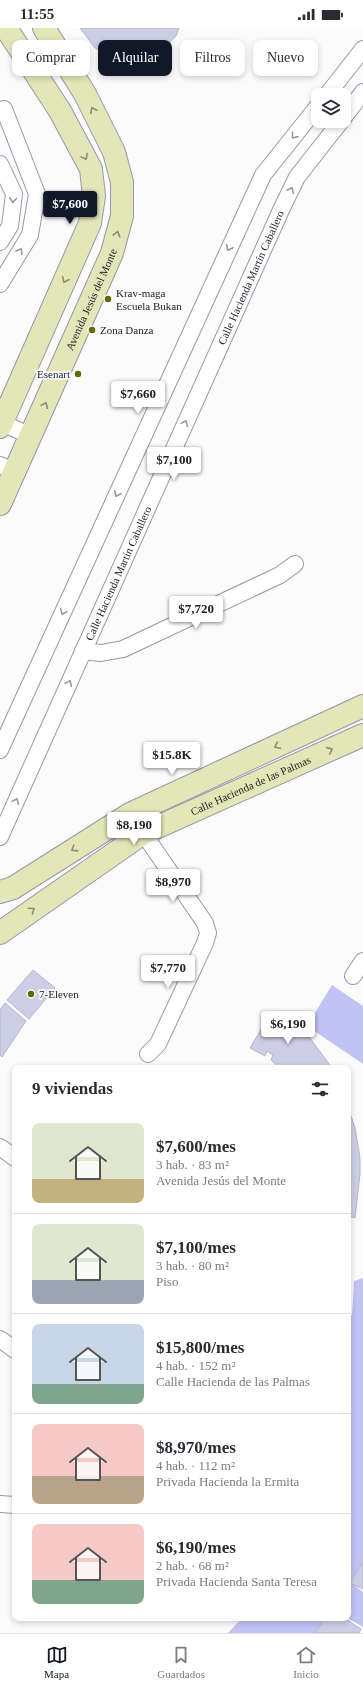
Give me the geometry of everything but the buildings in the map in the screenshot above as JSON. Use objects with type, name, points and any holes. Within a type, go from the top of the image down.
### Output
[{"type":"main road","points":[[1,424],[90,223],[94,196],[91,168],[60,111],[6,28]]},
{"type":"main road","name":"Avenida Jesús del Monte","points":[[0,504],[8,468],[31,436],[112,253],[122,216],[122,182],[114,152],[85,94],[44,28]]},
{"type":"main road","points":[[0,892],[13,888],[130,814],[363,706]]},
{"type":"main road","name":"Calle Hacienda de las Palmas","points":[[0,932],[142,834],[363,735]]},
{"type":"street","points":[[332,88],[363,49]]},
{"type":"street","points":[[351,108],[363,92]]},
{"type":"street","points":[[0,284],[30,235],[37,194],[1,108]]},
{"type":"street","points":[[0,750],[263,175],[311,115]]},
{"type":"street","name":"Calle Hacienda Martín Caballero","points":[[0,837],[297,177],[336,128]]},
{"type":"street","points":[[0,164],[14,194],[10,226],[0,242]]},
{"type":"street","points":[[1,424],[31,436]]},
{"type":"street","points":[[83,651],[101,653],[123,649],[280,576],[295,564]]},
{"type":"street","points":[[130,814],[142,834],[204,923],[208,933],[205,944],[158,1044],[148,1054]]},
{"type":"street","points":[[353,976],[363,961]]},
{"type":"street","points":[[0,1146],[12,1156]]},
{"type":"street","points":[[0,1338],[12,1348]]},
{"type":"street","points":[[0,1504],[12,1505]]},
{"type":"shaded area","points":[[332,985],[363,1006],[363,1064],[307,1026]]},
{"type":"shaded area","points":[[363,1278],[363,1562],[351,1580],[351,1315],[354,1281]]},
{"type":"shaded area","points":[[351,1583],[363,1592],[363,1627],[351,1620]]},
{"type":"shaded area","points":[[239,1621],[323,1621],[315,1633],[228,1633]]},
{"type":"place","name":"Krav-maga Escuela Bukan","points":[[108,299]]},
{"type":"place","name":"Zona Danza","points":[[92,330]]},
{"type":"place","name":"Esenart","points":[[78,374]]},
{"type":"place","name":"7-Eleven","points":[[31,994]]}]
